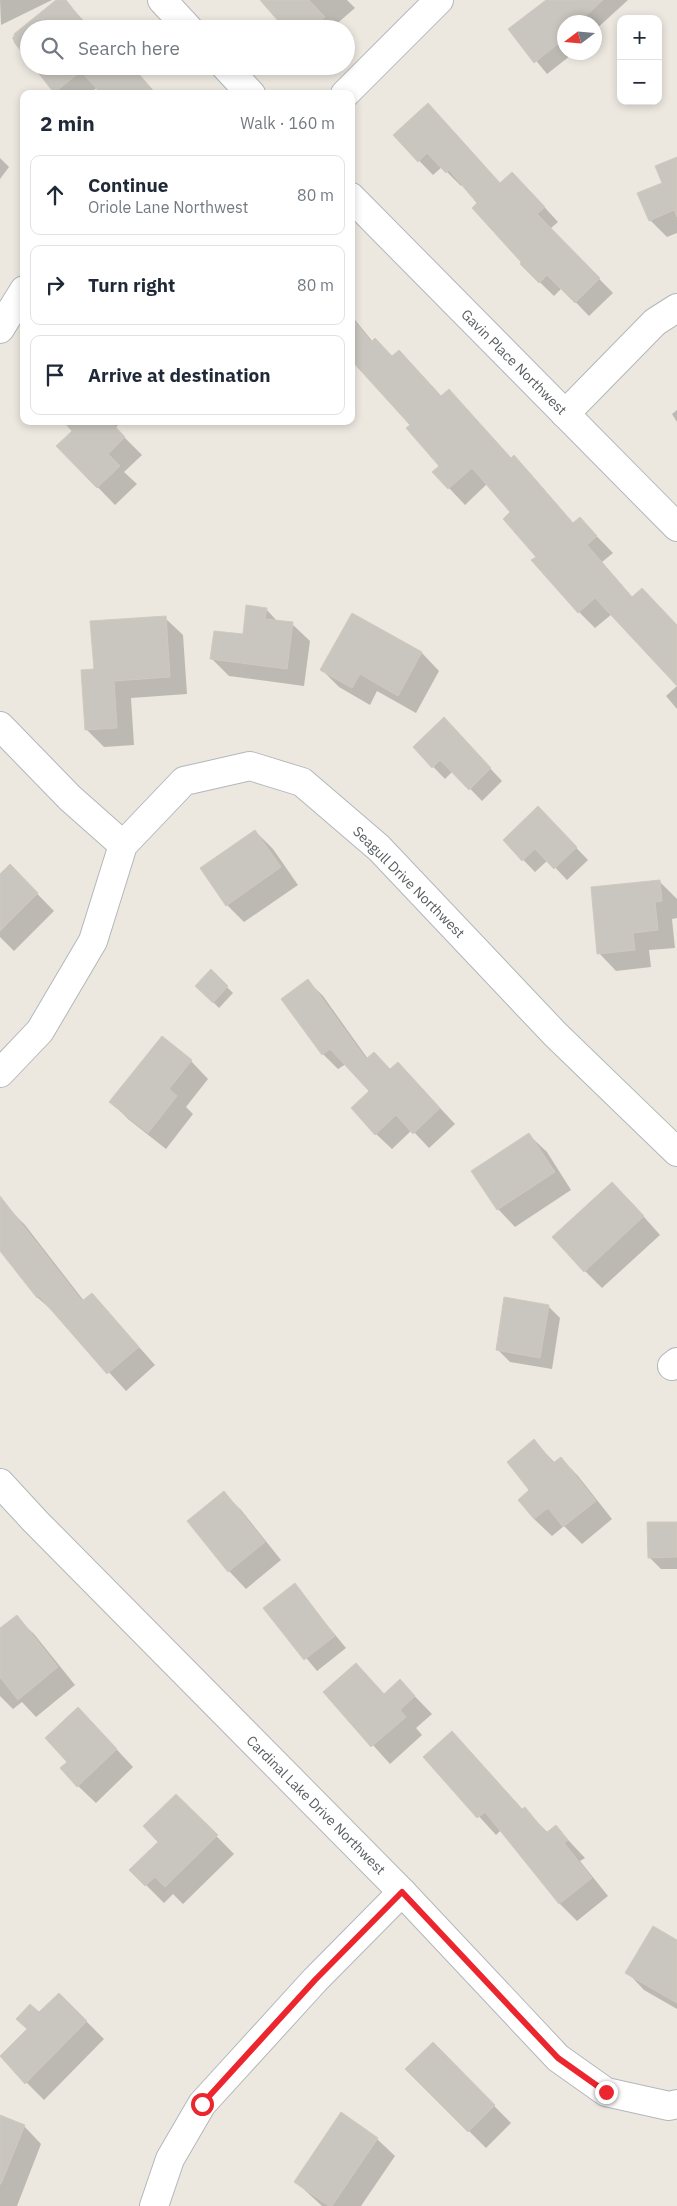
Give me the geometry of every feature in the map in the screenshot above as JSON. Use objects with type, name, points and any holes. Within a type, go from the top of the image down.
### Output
[{"type":"street","points":[[162,0],[181,20]]},
{"type":"street","points":[[349,90],[439,0]]},
{"type":"street","points":[[234,75],[248,90]]},
{"type":"street","name":"Gavin Place Northwest","points":[[355,200],[677,527]]},
{"type":"street","points":[[0,329],[20,296]]},
{"type":"street","points":[[565,414],[655,322],[677,308]]},
{"type":"street","points":[[0,726],[70,798],[123,845]]},
{"type":"street","name":"Seagull Drive Northwest","points":[[0,1073],[40,1031],[93,941],[123,845],[184,781],[250,766],[302,782],[379,848],[555,1034],[677,1152]]},
{"type":"street","name":"Cardinal Lake Drive Northwest","points":[[0,1483],[35,1521],[402,1892],[558,2058],[606,2092],[669,2106],[677,2104]]},
{"type":"street","points":[[154,2206],[170,2159],[202,2104],[315,1980],[402,1892]]},
{"type":"building","points":[[56,0],[66,0],[81,19],[80,20],[31,20]]},
{"type":"building","points":[[260,0],[309,0],[325,17],[322,20],[277,20]]},
{"type":"building","points":[[546,0],[603,0],[587,15],[557,15],[557,45],[534,63],[508,29]]},
{"type":"building","points":[[20,29],[20,50],[14,42],[14,34]]},
{"type":"building","points":[[40,75],[76,75],[58,90],[52,90]]},
{"type":"building","points":[[84,75],[140,75],[153,90],[98,90]]},
{"type":"building","points":[[428,103],[500,183],[512,172],[545,207],[537,214],[600,278],[575,303],[547,275],[539,283],[520,264],[521,262],[472,208],[477,203],[449,170],[446,173],[427,153],[418,162],[393,135]]},
{"type":"building","points":[[677,157],[677,217],[674,210],[649,221],[637,193],[662,183],[655,166]]},
{"type":"building","points":[[355,322],[371,342],[375,338],[392,356],[399,350],[441,396],[449,389],[511,458],[514,455],[573,523],[580,517],[597,536],[587,545],[632,597],[642,588],[677,625],[677,686],[595,598],[578,613],[531,560],[536,557],[503,519],[510,512],[472,468],[448,489],[432,472],[439,466],[406,428],[410,425],[355,364]]},
{"type":"building","points":[[67,425],[114,425],[125,437],[108,454],[120,466],[97,488],[56,446],[72,431]]},
{"type":"building","points":[[246,605],[267,608],[265,619],[293,622],[287,669],[210,659],[214,631],[243,634]]},
{"type":"building","points":[[352,613],[422,652],[398,696],[360,674],[352,688],[320,670]]},
{"type":"building","points":[[166,616],[170,677],[114,681],[117,728],[85,730],[81,670],[94,669],[90,621]]},
{"type":"building","points":[[444,717],[491,768],[469,790],[440,760],[432,768],[413,747]]},
{"type":"building","points":[[538,806],[577,847],[554,869],[535,849],[522,861],[503,840]]},
{"type":"building","points":[[255,830],[281,867],[226,906],[200,868]]},
{"type":"building","points":[[10,864],[38,893],[0,931],[0,874]]},
{"type":"building","points":[[660,880],[662,901],[655,902],[658,930],[633,933],[635,950],[597,954],[591,887]]},
{"type":"building","points":[[211,969],[228,986],[213,1003],[195,986]]},
{"type":"building","points":[[308,979],[366,1059],[374,1052],[390,1069],[398,1062],[440,1108],[413,1134],[396,1115],[375,1135],[351,1108],[369,1091],[330,1049],[322,1055],[281,999]]},
{"type":"building","points":[[162,1036],[192,1060],[169,1089],[177,1096],[148,1133],[109,1102]]},
{"type":"building","points":[[529,1133],[555,1172],[497,1210],[471,1171]]},
{"type":"building","points":[[612,1182],[644,1216],[584,1272],[552,1237]]},
{"type":"building","points":[[0,1196],[82,1301],[92,1293],[139,1347],[107,1374],[39,1296],[37,1298],[0,1251]]},
{"type":"building","points":[[504,1297],[549,1305],[540,1358],[496,1350]]},
{"type":"building","points":[[534,1439],[553,1463],[561,1457],[596,1501],[563,1527],[548,1508],[534,1519],[518,1500],[529,1490],[507,1462]]},
{"type":"building","points":[[224,1491],[265,1542],[228,1572],[187,1521]]},
{"type":"building","points":[[647,1522],[677,1522],[677,1557],[648,1558]]},
{"type":"building","points":[[295,1583],[335,1636],[304,1660],[263,1608]]},
{"type":"building","points":[[17,1615],[58,1667],[18,1700],[0,1677],[0,1628]]},
{"type":"building","points":[[356,1663],[384,1694],[400,1679],[415,1696],[400,1710],[406,1717],[371,1747],[323,1692]]},
{"type":"building","points":[[78,1707],[117,1749],[77,1787],[60,1768],[67,1762],[45,1738]]},
{"type":"building","points":[[452,1731],[522,1809],[525,1807],[546,1833],[556,1825],[568,1840],[564,1843],[592,1878],[559,1904],[485,1812],[477,1818],[423,1757]]},
{"type":"building","points":[[176,1794],[218,1835],[165,1887],[155,1877],[145,1886],[129,1870],[158,1842],[143,1826]]},
{"type":"building","points":[[653,1926],[677,1940],[677,2003],[625,1973]]},
{"type":"building","points":[[59,1993],[87,2021],[25,2084],[0,2056],[27,2029],[16,2019],[30,2004],[39,2012]]},
{"type":"building","points":[[433,2042],[495,2105],[468,2132],[405,2069]]},
{"type":"building","points":[[341,2112],[378,2138],[332,2206],[329,2206],[294,2182]]},
{"type":"building","points":[[0,2115],[25,2125],[1,2184],[0,2184]]},
{"type":"route","points":[[202,2104],[315,1980],[402,1892],[484,1977],[558,2058],[606,2092]]}]
